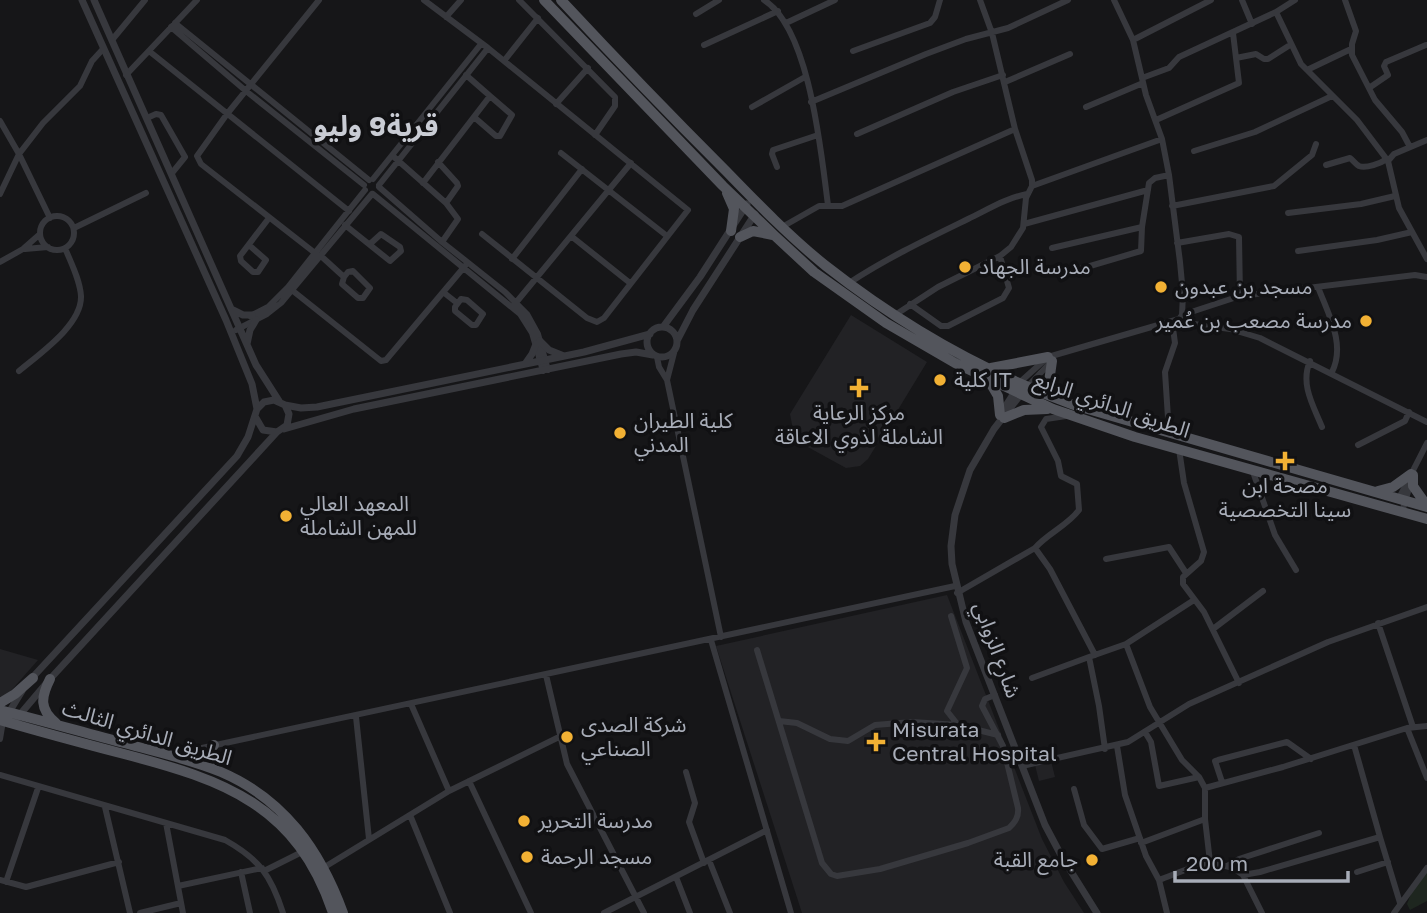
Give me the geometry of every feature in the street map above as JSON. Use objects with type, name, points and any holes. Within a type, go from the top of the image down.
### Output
[{"type":"main road","name":"الطريق الدائري الرابع","points":[[544,0],[723,186],[749,202]]},
{"type":"main road","name":"الطريق الدائري الرابع","points":[[561,0],[814,272],[886,323],[988,374],[1056,404],[1375,492],[1427,519]]},
{"type":"main road","points":[[723,186],[734,209],[736,234],[753,231],[779,232]]},
{"type":"main road","name":"الطريق الدائري الرابع","points":[[779,232],[895,315],[988,374]]},
{"type":"main road","points":[[1052,358],[1049,382],[1056,404],[1002,416],[998,396],[988,374],[1052,358]]},
{"type":"main road","name":"الطريق الدائري الرابع","points":[[1056,404],[1073,416],[1179,449],[1400,505],[1427,506]]},
{"type":"main road","points":[[1375,492],[1393,487],[1413,473]]},
{"type":"main road","points":[[1413,473],[1413,486],[1427,506]]},
{"type":"main road","points":[[0,703],[33,678]]},
{"type":"main road","points":[[50,679],[43,696],[43,707],[50,718],[62,727]]},
{"type":"main road","name":"الطريق الدائري الثالث","points":[[7,717],[62,727],[170,755],[211,768],[247,785],[299,831],[343,913]]},
{"type":"main road","name":"الطريق الدائري الثالث","points":[[7,717],[216,782],[260,808],[288,833],[320,870],[332,913]]},
{"type":"main road","points":[[211,768],[205,756],[214,745]]},
{"type":"street","points":[[0,738],[7,717],[33,678],[237,456],[256,418],[257,409],[252,384],[226,320],[82,0]]},
{"type":"street","points":[[7,717],[50,679],[280,431],[289,414],[256,365],[93,0]]},
{"type":"street","points":[[112,40],[145,0]]},
{"type":"street","points":[[127,75],[197,0]]},
{"type":"street","points":[[197,156],[319,0]]},
{"type":"street","points":[[424,0],[688,210],[604,318],[597,322],[587,318],[482,233]]},
{"type":"street","points":[[446,18],[461,0]]},
{"type":"street","points":[[519,0],[588,68],[617,101],[595,135]]},
{"type":"street","points":[[696,14],[719,0]]},
{"type":"street","points":[[764,0],[778,11],[786,23],[806,78],[828,205]]},
{"type":"street","points":[[786,23],[835,0]]},
{"type":"street","points":[[853,51],[930,23],[935,17],[940,0]]},
{"type":"street","points":[[979,0],[992,33],[1032,186]]},
{"type":"street","points":[[811,102],[926,54],[966,39],[1008,28],[1068,0]]},
{"type":"street","points":[[1114,0],[1133,40],[1142,81],[1162,139],[1183,293],[1182,315]]},
{"type":"street","points":[[1133,40],[1210,0]]},
{"type":"street","points":[[1242,0],[1252,23]]},
{"type":"street","points":[[1086,107],[1169,68],[1180,57],[1276,12],[1295,0]]},
{"type":"street","points":[[1345,0],[1356,31],[1351,48],[1383,112],[1402,132],[1410,147]]},
{"type":"street","points":[[704,45],[778,11]]},
{"type":"street","points":[[1276,12],[1290,45],[1307,70],[1357,120],[1387,160],[1395,196],[1427,259]]},
{"type":"street","points":[[504,61],[538,18]]},
{"type":"street","points":[[173,25],[248,88],[372,184],[442,242],[465,265]]},
{"type":"street","points":[[1156,120],[1237,84],[1239,80],[1233,33]]},
{"type":"street","points":[[1236,58],[1256,54],[1264,60],[1290,45]]},
{"type":"street","points":[[1369,88],[1388,75],[1384,66],[1386,62],[1426,45]]},
{"type":"street","points":[[231,332],[275,309],[349,211],[484,46]]},
{"type":"street","points":[[1307,70],[1351,48]]},
{"type":"street","points":[[0,194],[19,154],[43,122],[80,86],[92,61],[103,49]]},
{"type":"street","points":[[149,51],[349,211]]},
{"type":"street","points":[[857,134],[953,92],[1004,79],[1070,54]]},
{"type":"street","points":[[556,104],[588,68]]},
{"type":"street","points":[[464,73],[512,115],[500,136],[496,136],[474,117]]},
{"type":"street","points":[[752,107],[806,78]]},
{"type":"street","points":[[423,183],[490,96]]},
{"type":"street","points":[[1194,151],[1255,132],[1332,96]]},
{"type":"street","points":[[147,118],[156,114],[161,116],[185,156]]},
{"type":"street","points":[[0,121],[50,218]]},
{"type":"street","points":[[779,232],[805,212],[828,205],[842,206],[1015,129]]},
{"type":"street","points":[[777,167],[772,153],[774,150],[818,135]]},
{"type":"street","points":[[895,315],[938,287],[1000,256],[1019,236],[1024,223],[1027,194],[1032,186],[1162,139]]},
{"type":"street","points":[[1326,165],[1350,158],[1363,166],[1387,160],[1394,154],[1427,140]]},
{"type":"street","points":[[1172,206],[1274,186],[1312,155],[1316,144]]},
{"type":"street","points":[[561,153],[667,236]]},
{"type":"street","points":[[164,185],[173,177],[185,156]]},
{"type":"street","points":[[185,156],[197,156]]},
{"type":"street","points":[[197,156],[201,164],[344,277]]},
{"type":"street","points":[[395,158],[446,203],[458,219],[442,242]]},
{"type":"street","points":[[439,162],[456,179],[458,186],[446,203]]},
{"type":"street","points":[[514,305],[631,163]]},
{"type":"street","points":[[512,259],[582,169]]},
{"type":"street","points":[[1073,271],[1139,253],[1142,247],[1148,190],[1152,180],[1169,175]]},
{"type":"street","points":[[372,184],[373,194],[465,265],[533,324],[546,370]]},
{"type":"street","points":[[1024,223],[1148,190]]},
{"type":"street","points":[[74,228],[146,193]]},
{"type":"street","points":[[318,254],[373,194]]},
{"type":"street","points":[[849,283],[877,265],[959,223],[1016,196],[1027,194]]},
{"type":"street","points":[[1289,213],[1361,204],[1395,196]]},
{"type":"street","points":[[667,380],[677,341],[736,234],[749,202]]},
{"type":"street","points":[[257,409],[269,400],[317,407],[524,365],[650,334],[663,327],[736,234],[758,211]]},
{"type":"street","points":[[0,262],[23,249],[40,234],[43,225],[50,218],[61,216],[74,228],[73,239],[65,248],[23,249]]},
{"type":"street","points":[[249,245],[266,260],[258,272],[253,272],[240,259],[249,245],[269,218]]},
{"type":"street","points":[[345,225],[390,261],[401,251],[400,247],[381,234],[370,244]]},
{"type":"street","points":[[1052,248],[1142,227]]},
{"type":"street","points":[[1298,251],[1377,240],[1412,232]]},
{"type":"street","points":[[1177,243],[1229,233],[1237,234],[1240,296]]},
{"type":"street","points":[[40,234],[48,247]]},
{"type":"street","points":[[571,236],[630,283]]},
{"type":"street","points":[[19,371],[68,328],[78,312],[80,290],[65,248]]},
{"type":"street","points":[[910,304],[944,326],[954,324],[990,305],[1003,298],[1008,291],[1000,256]]},
{"type":"street","points":[[291,289],[381,361],[386,360],[465,265]]},
{"type":"street","points":[[353,271],[370,288],[363,298],[358,298],[342,284],[344,277],[353,271]]},
{"type":"street","points":[[1021,389],[1052,358],[1179,319],[1182,315],[1240,296],[1415,275],[1427,277]]},
{"type":"street","points":[[1318,287],[1338,342],[1337,362],[1332,372]]},
{"type":"street","points":[[443,292],[457,303]]},
{"type":"street","points":[[464,299],[482,312],[483,316],[476,325],[472,325],[455,311],[457,303],[464,299]]},
{"type":"street","points":[[232,310],[254,318]]},
{"type":"street","points":[[226,320],[254,318]]},
{"type":"street","points":[[247,345],[254,318]]},
{"type":"street","points":[[1172,321],[1248,333],[1310,361],[1427,422]]},
{"type":"street","points":[[1169,434],[1165,372],[1175,343],[1172,321]]},
{"type":"street","points":[[663,327],[673,332],[677,341]]},
{"type":"street","points":[[650,334],[647,343],[667,380],[721,637]]},
{"type":"street","points":[[538,342],[565,356]]},
{"type":"street","points":[[524,365],[538,342]]},
{"type":"street","points":[[256,418],[263,430],[280,431],[354,409],[621,354],[636,352],[666,357],[674,353]]},
{"type":"street","points":[[1310,361],[1305,371],[1305,381],[1322,427]]},
{"type":"street","name":"شارع الزوابي","points":[[1021,389],[970,470],[958,501],[951,546],[956,589],[965,622],[1056,846],[1097,913]]},
{"type":"street","points":[[1358,445],[1405,421],[1409,412]]},
{"type":"street","points":[[170,755],[956,589],[1035,548],[1049,534],[1069,522],[1079,510],[1077,484],[1061,476],[1058,461],[1041,425],[1051,417],[1073,416]]},
{"type":"street","points":[[1400,505],[1427,443]]},
{"type":"street","points":[[1179,449],[1184,483],[1204,552],[1201,561],[1183,577],[1183,584],[1213,629],[1239,683]]},
{"type":"street","points":[[1252,469],[1275,535],[1296,570]]},
{"type":"street","points":[[1106,559],[1169,547],[1186,573]]},
{"type":"street","points":[[1035,548],[1050,569],[1092,656],[1105,749]]},
{"type":"street","points":[[1213,629],[1263,591]]},
{"type":"street","points":[[1032,677],[1126,644],[1194,600]]},
{"type":"street","points":[[1022,766],[1116,746],[1145,732],[1189,704],[1328,642],[1427,607]]},
{"type":"street","points":[[951,615],[967,668],[947,711],[958,726]]},
{"type":"street","points":[[1378,623],[1426,773]]},
{"type":"street","points":[[711,640],[791,913]]},
{"type":"street","points":[[1126,644],[1150,708],[1182,760],[1199,777],[1205,788],[1210,862]]},
{"type":"street","points":[[757,650],[822,863],[831,874],[837,876],[880,869],[1009,828],[1017,819],[1018,808],[1003,746],[982,706],[985,699],[995,695]]},
{"type":"street","points":[[546,675],[567,764],[644,913]]},
{"type":"street","points":[[411,704],[449,791]]},
{"type":"street","points":[[356,717],[369,839]]},
{"type":"street","points":[[779,720],[797,723],[830,739],[848,741],[875,724],[912,722],[958,726],[998,735]]},
{"type":"street","points":[[1205,788],[1311,759],[1410,727],[1427,726]]},
{"type":"street","points":[[1145,732],[1151,742],[1159,786],[1199,777]]},
{"type":"street","points":[[320,870],[449,791],[559,737]]},
{"type":"street","points":[[1222,782],[1215,761],[1287,742],[1311,759]]},
{"type":"street","points":[[1354,745],[1401,903]]},
{"type":"street","points":[[1116,746],[1125,795],[1140,841],[1159,880],[1167,913]]},
{"type":"street","points":[[686,772],[695,803],[689,822],[730,913]]},
{"type":"street","points":[[0,775],[225,840],[249,855],[263,869],[272,881],[282,913]]},
{"type":"street","points":[[469,781],[531,913]]},
{"type":"street","points":[[38,788],[3,881],[26,887],[35,886],[119,862]]},
{"type":"street","points":[[1074,789],[1084,825],[1102,849],[1140,841],[1205,819]]},
{"type":"street","points":[[105,807],[130,913]]},
{"type":"street","points":[[410,815],[450,913]]},
{"type":"street","points":[[166,823],[183,913]]},
{"type":"street","points":[[604,913],[767,830]]},
{"type":"street","points":[[1227,866],[1239,859],[1319,834]]},
{"type":"street","points":[[1243,875],[1282,867],[1380,837]]},
{"type":"street","points":[[178,886],[263,869],[302,852]]},
{"type":"street","points":[[1159,880],[1210,862],[1227,866],[1243,875],[1262,913]]},
{"type":"street","points":[[1357,872],[1388,862]]},
{"type":"street","points":[[1394,913],[1427,868]]},
{"type":"street","points":[[241,872],[250,913]]},
{"type":"street","points":[[676,877],[690,913]]},
{"type":"street","points":[[140,913],[181,903]]},
{"type":"shaded area","name":"مركز الرعاية الشاملة لذوي الاعاقة","points":[[851,315],[927,362],[868,459],[860,466],[846,468],[795,440],[790,414]]},
{"type":"shaded area","name":"Misurata Central Hospital","points":[[947,595],[1042,839],[1084,913],[802,913],[716,646]]},
{"type":"shaded area","points":[[0,649],[38,660],[8,694],[0,697]]},
{"type":"shaded area","points":[[1051,761],[1055,777],[1039,781],[1035,765]]},
{"type":"shaded area","points":[[1427,870],[1427,901],[1410,910],[1407,904],[1415,884]]},
{"type":"place","name":"مدرسة الجهاد","points":[[965,267]]},
{"type":"place","name":"مسجد بن عبدون","points":[[1161,287]]},
{"type":"place","name":"مدرسة مصعب بن عُمير","points":[[1366,321]]},
{"type":"place","name":"كلية IT","points":[[940,380]]},
{"type":"place","name":"مركز الرعاية الشاملة لذوي الاعاقة","points":[[859,388]]},
{"type":"place","name":"كلية الطيران المدني","points":[[620,433]]},
{"type":"place","name":"مصحة ابن سينا التخصصية","points":[[1285,461]]},
{"type":"place","name":"المعهد العالي للمهن الشامله","points":[[286,516]]},
{"type":"place","name":"شركة الصدى الصناعي","points":[[567,737]]},
{"type":"place","name":"Misurata Central Hospital","points":[[876,742]]},
{"type":"place","name":"مدرسة التحرير","points":[[524,821]]},
{"type":"place","name":"مسجد الرحمة","points":[[527,857]]},
{"type":"place","name":"جامع القبة","points":[[1092,860]]},
{"type":"district","name":"قرية9 وليو","points":[[376,126]]}]
